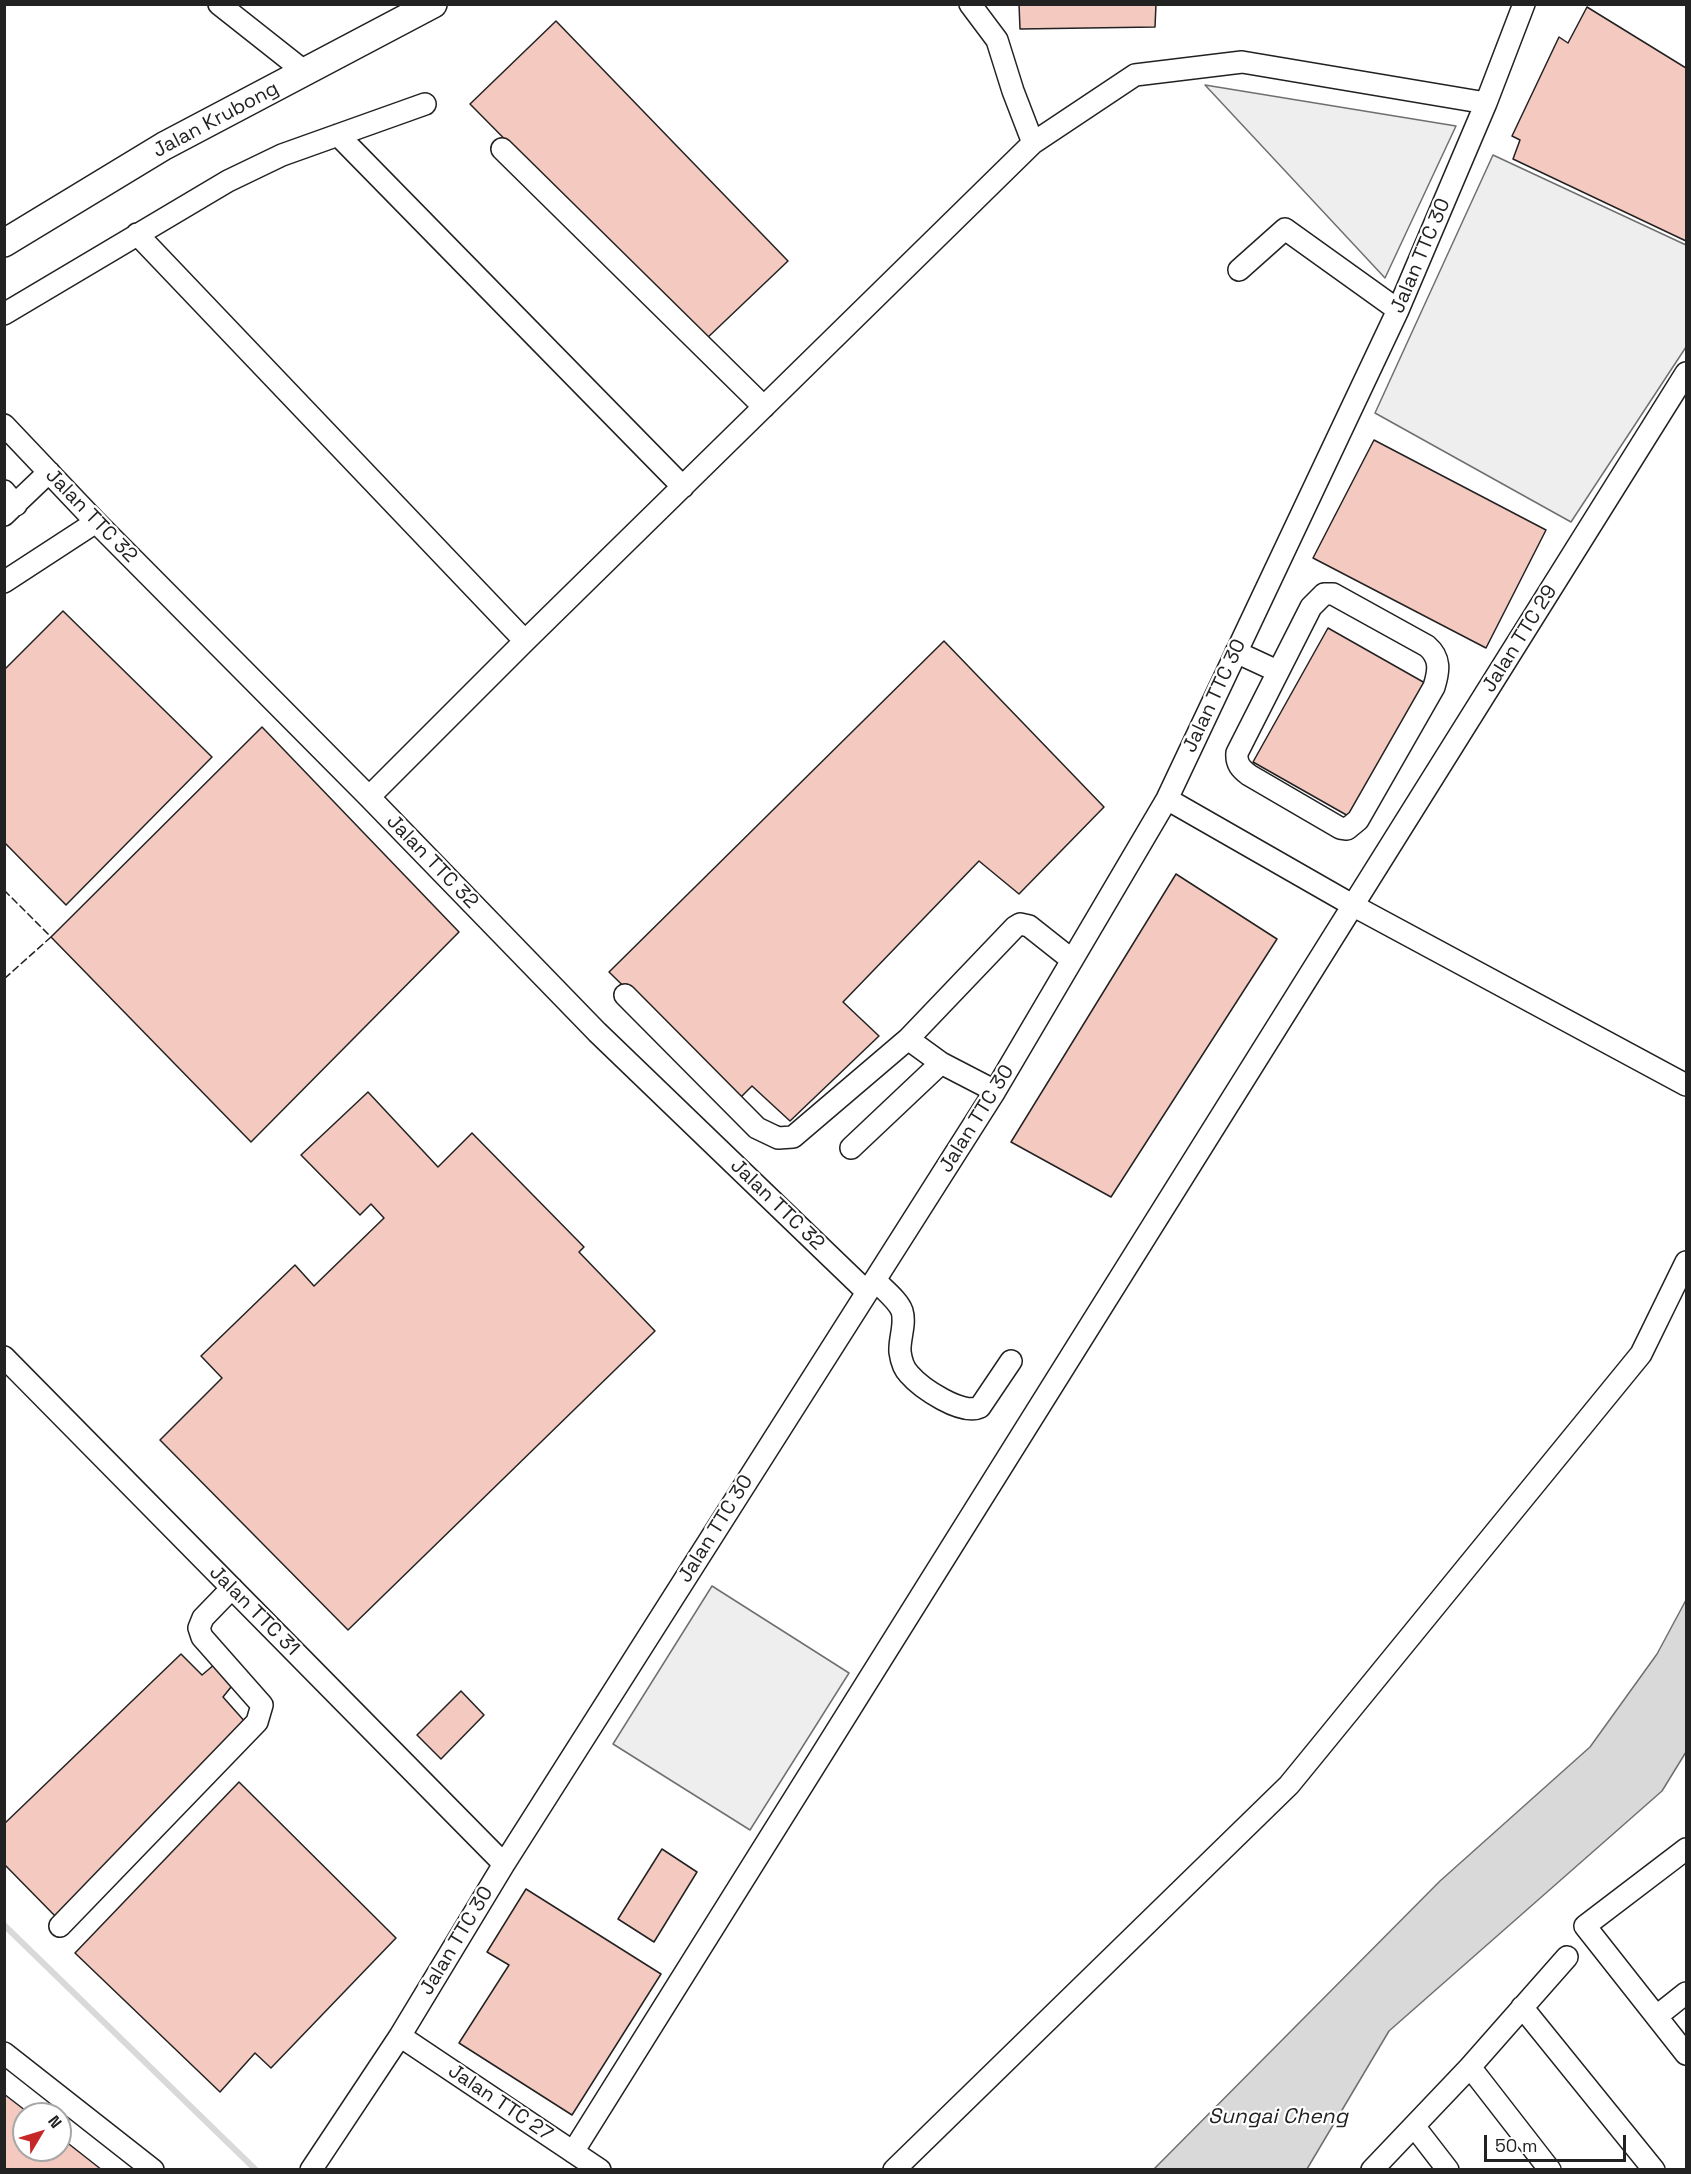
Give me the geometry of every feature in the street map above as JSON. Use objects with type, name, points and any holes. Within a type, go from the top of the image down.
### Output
[{"type":"main road","name":"Jalan Krubong","points":[[4,243],[164,146],[433,4]]},
{"type":"street","points":[[219,4],[305,72]]},
{"type":"street","points":[[970,4],[997,40],[1033,143]]},
{"type":"street","name":"Jalan TTC 30","points":[[311,2169],[400,2036],[504,1864],[996,1091],[1167,799],[1398,310],[1486,103],[1524,4]]},
{"type":"street","points":[[369,797],[1033,143],[1135,75],[1242,62],[1486,103]]},
{"type":"street","points":[[4,314],[228,180],[282,155],[425,104]]},
{"type":"street","points":[[338,135],[682,487]]},
{"type":"street","points":[[502,149],[764,406]]},
{"type":"street","points":[[1239,270],[1285,229],[1398,310]]},
{"type":"street","points":[[137,234],[525,641]]},
{"type":"street","name":"Jalan TTC 29","points":[[573,2152],[1686,373]]},
{"type":"street","name":"Jalan TTC 32","points":[[4,425],[96,522],[369,797],[597,1032],[871,1286],[902,1310],[900,1353],[906,1371],[917,1382],[942,1399],[966,1410],[975,1410],[980,1407],[1011,1361]]},
{"type":"street","points":[[8,504],[49,472]]},
{"type":"street","points":[[4,582],[96,522]]},
{"type":"street","points":[[1324,594],[1333,594],[1427,646],[1433,651],[1439,663],[1434,687],[1358,820],[1347,829],[1340,828],[1249,776],[1237,761],[1237,753],[1277,671],[1311,607],[1316,599],[1324,594]]},
{"type":"street","points":[[1236,652],[1277,671]]},
{"type":"street","points":[[1167,799],[1354,906],[1686,1085]]},
{"type":"street","points":[[626,995],[757,1128],[778,1138],[793,1137],[908,1039],[1015,927],[1020,924],[1029,926],[1072,960]]},
{"type":"street","points":[[908,1039],[940,1063],[996,1091]]},
{"type":"street","points":[[851,1148],[940,1063]]},
{"type":"street","points":[[894,2169],[1289,1785],[1641,1354],[1686,1262]]},
{"type":"street","name":"Jalan TTC 31","points":[[4,1357],[504,1864]]},
{"type":"street","points":[[60,1926],[257,1722],[262,1705],[202,1637],[199,1628],[202,1618],[232,1588]]},
{"type":"street","points":[[1686,1849],[1585,1926],[1686,2054]]},
{"type":"street","points":[[1372,2169],[1470,2067],[1567,1957]]},
{"type":"street","points":[[1657,2016],[1686,1993]]},
{"type":"street","points":[[1522,2007],[1654,2169]]},
{"type":"street","name":"Jalan TTC 27","points":[[400,2036],[600,2169]]},
{"type":"street","points":[[4,2054],[153,2169]]},
{"type":"street","points":[[1470,2067],[1550,2169]]},
{"type":"street","points":[[1414,2126],[1448,2169]]},
{"type":"shaded area","points":[[1205,85],[1456,126],[1385,278]]},
{"type":"shaded area","points":[[1493,155],[1686,245],[1686,347],[1571,522],[1375,413]]},
{"type":"shaded area","points":[[712,1586],[849,1673],[750,1830],[613,1744]]},
{"type":"water","name":"Sungai Cheng","points":[[1686,1600],[1686,1752],[1662,1791],[1389,2031],[1307,2169],[1154,2169],[1440,1881],[1590,1747],[1657,1654]]},
{"type":"building","points":[[1019,4],[1156,4],[1155,27],[1020,29]]},
{"type":"building","points":[[1587,7],[1686,68],[1686,241],[1513,159],[1520,140],[1512,136],[1559,37],[1568,43]]},
{"type":"building","points":[[556,21],[788,261],[704,341],[470,104]]},
{"type":"building","points":[[1374,440],[1546,530],[1486,648],[1313,558]]},
{"type":"building","points":[[63,611],[212,757],[66,905],[4,842],[4,670]]},
{"type":"building","points":[[1328,628],[1425,683],[1350,817],[1253,762]]},
{"type":"building","points":[[944,641],[1104,807],[1019,894],[979,861],[843,1002],[879,1036],[790,1121],[752,1086],[739,1099],[609,972]]},
{"type":"building","points":[[262,727],[459,932],[251,1142],[51,937]]},
{"type":"building","points":[[1176,874],[1277,939],[1111,1197],[1011,1142]]},
{"type":"building","points":[[368,1092],[438,1167],[472,1133],[584,1247],[579,1252],[655,1331],[348,1630],[160,1440],[222,1378],[201,1356],[295,1265],[314,1286],[384,1218],[371,1204],[360,1215],[301,1155]]},
{"type":"building","points":[[181,1654],[202,1675],[215,1664],[235,1682],[223,1697],[247,1724],[57,1918],[4,1864],[4,1824]]},
{"type":"building","points":[[461,1691],[484,1715],[441,1759],[417,1735]]},
{"type":"building","points":[[239,1782],[396,1938],[271,2068],[255,2053],[220,2092],[75,1953]]},
{"type":"building","points":[[662,1849],[697,1872],[654,1942],[618,1919]]},
{"type":"building","points":[[526,1889],[661,1974],[572,2115],[459,2043],[509,1965],[487,1952]]},
{"type":"building","points":[[4,2094],[14,2102],[12,2102],[12,2162],[72,2162],[72,2146],[102,2170],[4,2170]]},
{"type":"waterway","points":[[4,1925],[256,2170]]},
{"type":"fence","points":[[4,890],[51,937],[4,979]]}]
